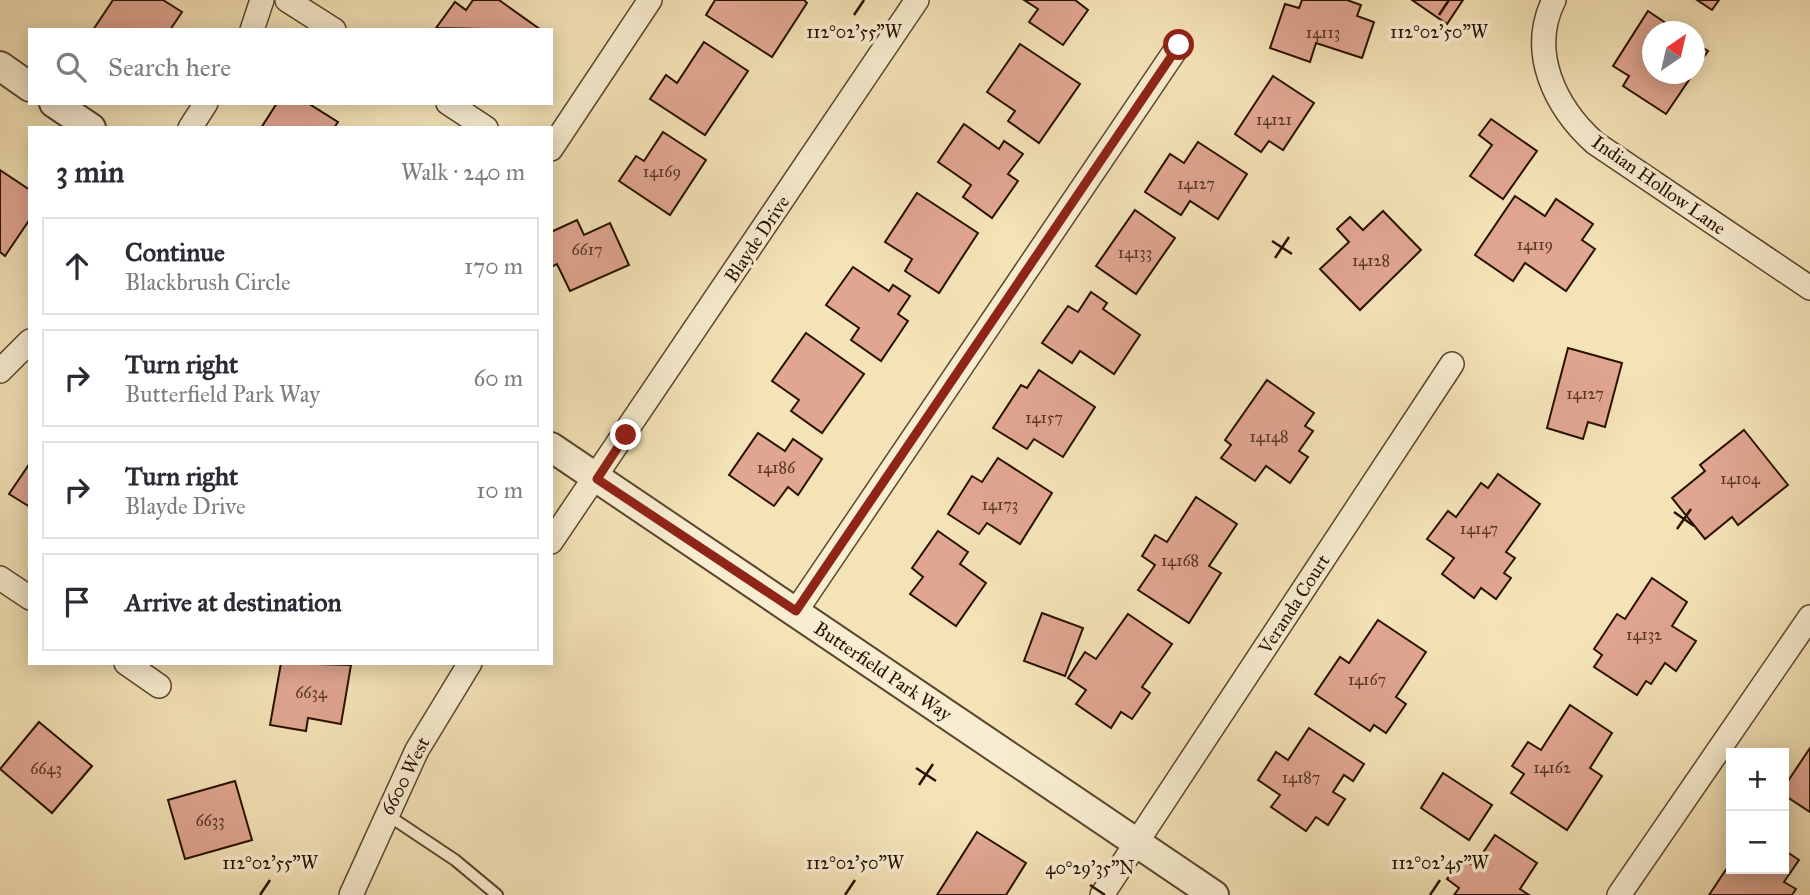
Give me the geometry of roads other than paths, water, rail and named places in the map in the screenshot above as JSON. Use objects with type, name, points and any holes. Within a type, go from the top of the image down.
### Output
[{"type":"street","points":[[254,28],[262,0]]},
{"type":"street","points":[[287,0],[331,28]]},
{"type":"street","points":[[553,146],[650,0]]},
{"type":"street","name":"Blayde Drive","points":[[597,479],[917,0]]},
{"type":"street","name":"Indian Hollow Lane","points":[[1554,0],[1543,32],[1543,52],[1564,109],[1595,143],[1810,288]]},
{"type":"street","points":[[796,611],[1179,45]]},
{"type":"street","points":[[0,66],[28,86]]},
{"type":"street","points":[[57,105],[88,126]]},
{"type":"street","points":[[191,126],[205,105]]},
{"type":"street","points":[[451,105],[483,126]]},
{"type":"street","points":[[0,371],[28,343]]},
{"type":"street","name":"Veranda Court","points":[[1102,895],[1452,364]]},
{"type":"street","name":"Butterfield Park Way","points":[[553,448],[1214,895]]},
{"type":"street","points":[[553,539],[597,479]]},
{"type":"street","points":[[0,578],[28,597]]},
{"type":"street","points":[[1619,895],[1810,617]]},
{"type":"street","points":[[129,665],[159,686]]},
{"type":"street","name":"6600 West","points":[[351,895],[386,813],[417,750],[469,665]]},
{"type":"lane","points":[[386,813],[454,860],[497,895]]}]
